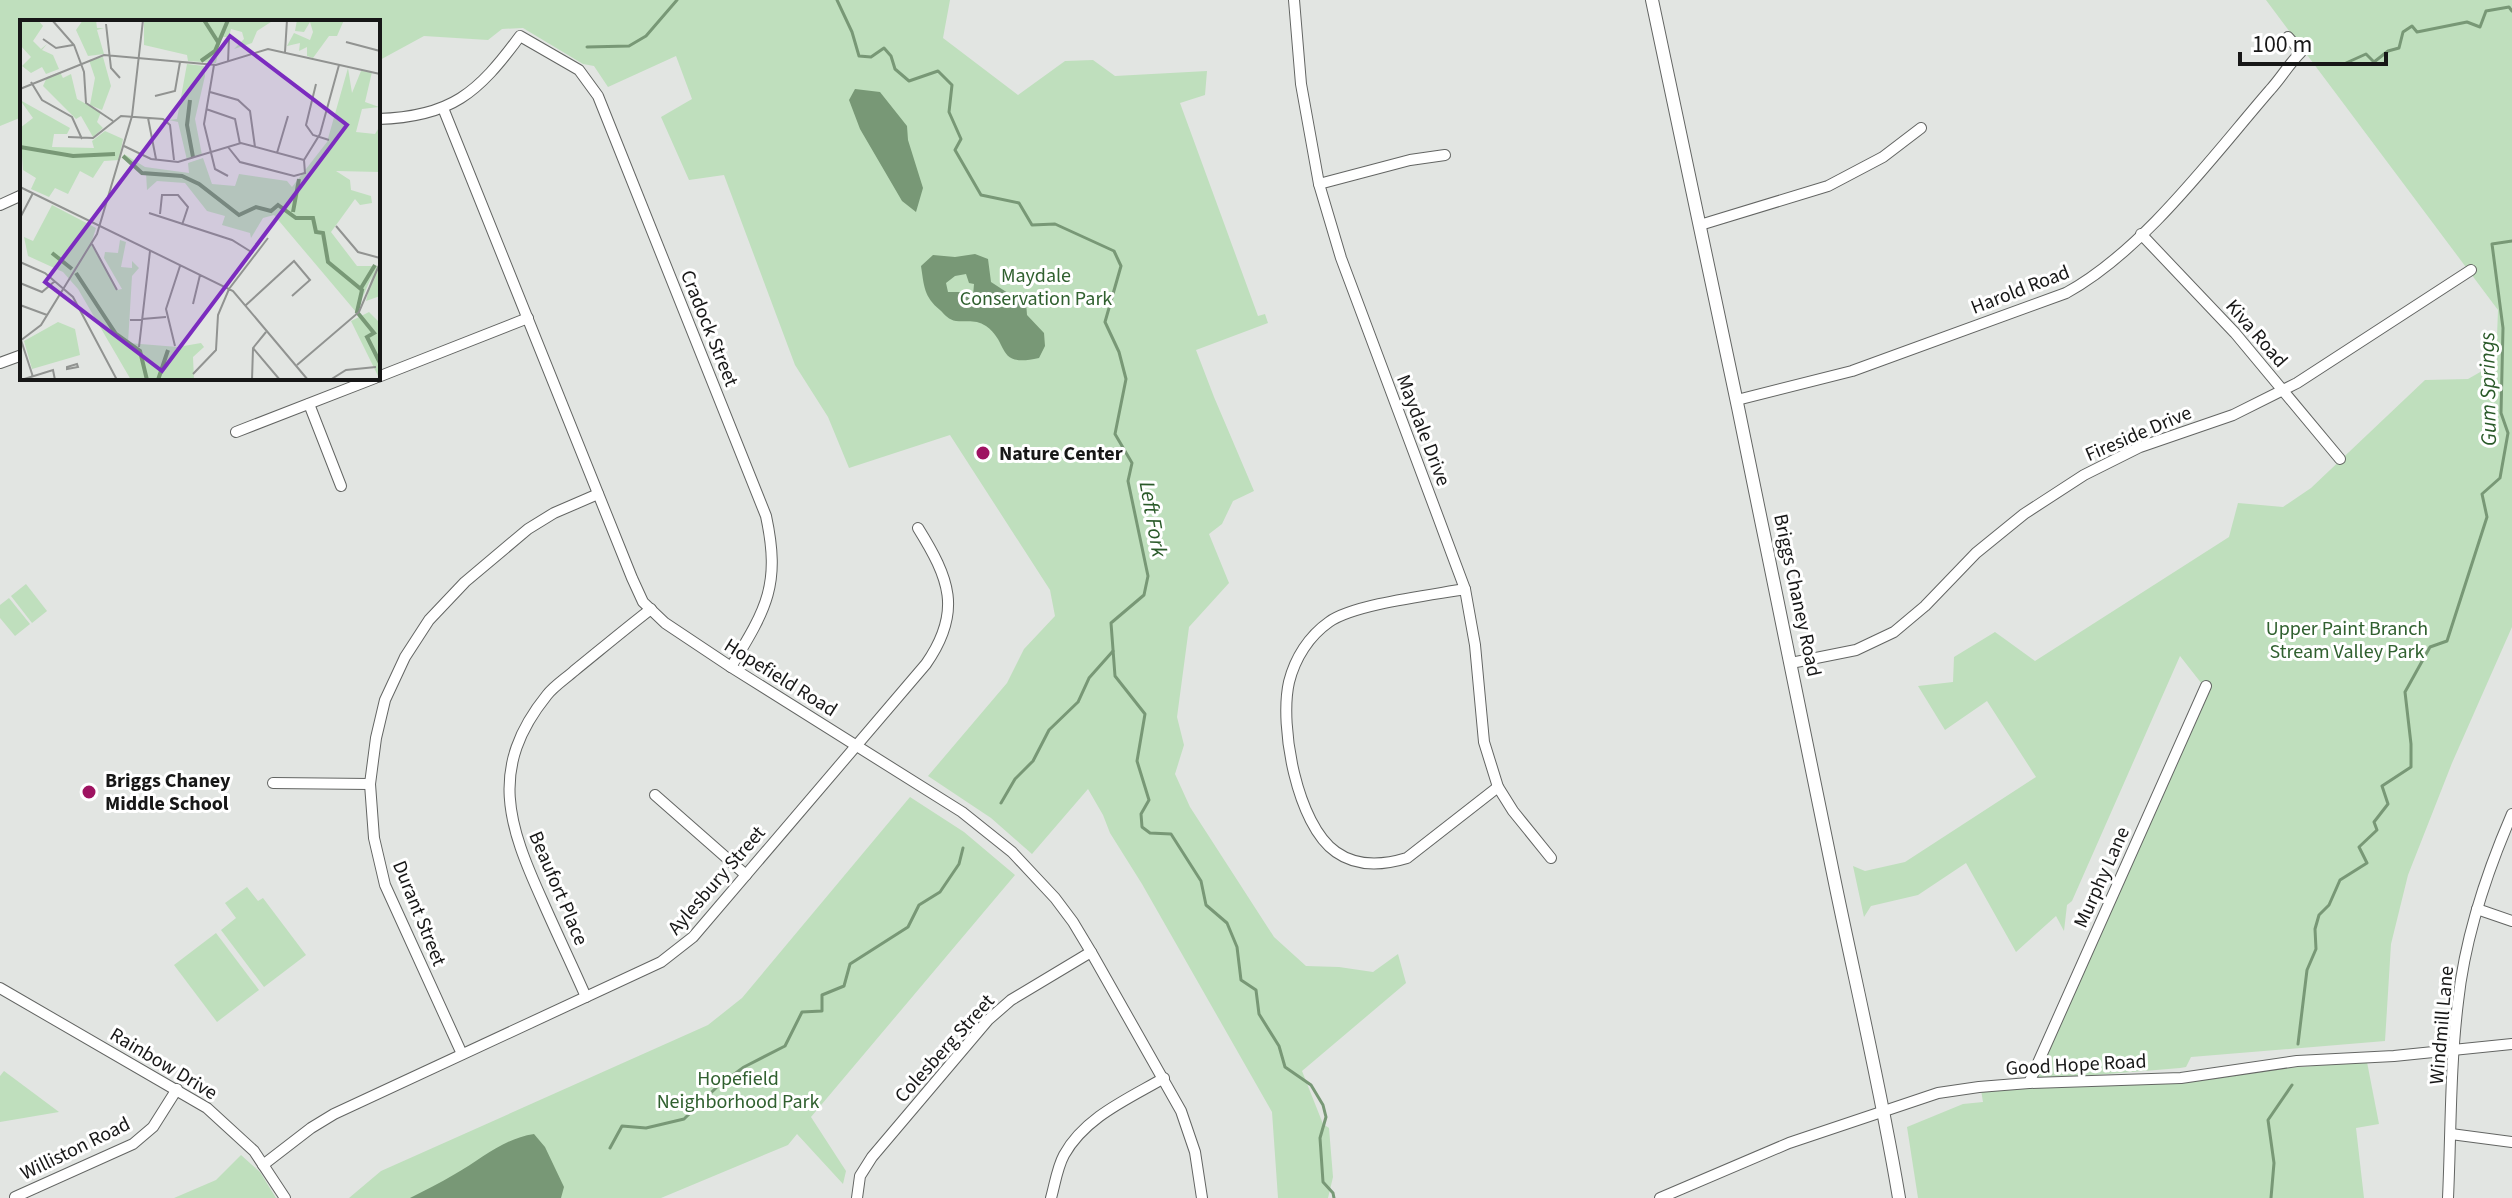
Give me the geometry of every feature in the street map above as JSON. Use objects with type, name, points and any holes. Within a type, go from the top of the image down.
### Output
[{"type":"main road","name":"Briggs Chaney Road","points":[[1652,0],[1845,934],[1885,1112],[1899,1198]]},
{"type":"street","name":"Maydale Drive","points":[[1294,0],[1301,84],[1319,184],[1341,258],[1465,589],[1475,645],[1484,742],[1498,787],[1551,858]]},
{"type":"street","name":"Cradock Street","points":[[443,108],[464,98],[480,85],[520,36],[579,70],[598,96],[766,516],[773,564],[769,593],[761,617],[731,667]]},
{"type":"street","name":"Harold Road","points":[[1737,400],[1852,371],[2066,293],[2090,280],[2194,180],[2301,52],[2288,37]]},
{"type":"street","points":[[380,119],[422,115],[443,108]]},
{"type":"street","name":"Hopefield Road","points":[[443,108],[643,602],[665,623],[731,667],[962,812],[1012,852],[1055,898],[1091,952],[1164,1078],[1181,1111],[1195,1152],[1202,1198]]},
{"type":"street","points":[[1700,225],[1828,186],[1883,157],[1921,128]]},
{"type":"street","points":[[1319,184],[1410,160],[1445,155]]},
{"type":"street","points":[[0,205],[20,196]]},
{"type":"street","name":"Kiva Road","points":[[2141,234],[2235,333],[2340,459]]},
{"type":"street","name":"Fireside Drive","points":[[1791,663],[1856,650],[1894,632],[1925,606],[1976,553],[2024,514],[2084,475],[2140,447],[2233,415],[2283,390],[2471,270]]},
{"type":"street","points":[[380,377],[528,318]]},
{"type":"street","points":[[0,363],[20,356]]},
{"type":"street","points":[[236,432],[372,380]]},
{"type":"street","points":[[309,404],[341,486]]},
{"type":"street","name":"Durant Street","points":[[462,1054],[385,885],[374,838],[370,784],[385,700],[405,657],[429,620],[465,582],[528,529],[554,513],[598,494]]},
{"type":"street","name":"Aylesbury Street","points":[[263,1165],[334,1114],[661,962],[693,937],[939,647],[949,604],[946,580],[938,560],[918,528]]},
{"type":"street","points":[[1465,589],[1350,612],[1331,620],[1315,633],[1301,650],[1289,682],[1287,723],[1290,759],[1302,801],[1322,838],[1337,852],[1366,863],[1407,858],[1498,787]]},
{"type":"street","name":"Beaufort Place","points":[[586,997],[519,850],[510,814],[512,764],[516,746],[530,719],[549,693],[651,609]]},
{"type":"street","name":"Murphy Lane","points":[[2029,1083],[2206,686]]},
{"type":"street","points":[[273,783],[370,784]]},
{"type":"street","points":[[655,795],[746,875]]},
{"type":"street","name":"Windmill Lane","points":[[2448,1198],[2458,1000],[2477,909],[2493,858],[2512,814]]},
{"type":"street","points":[[2477,909],[2512,921]]},
{"type":"street","name":"Colesberg Street","points":[[857,1198],[860,1176],[872,1157],[988,1020],[1011,1000],[1091,952]]},
{"type":"street","name":"Rainbow Drive","points":[[0,988],[207,1108],[254,1151],[285,1198]]},
{"type":"street","name":"Good Hope Road","points":[[1660,1198],[1789,1143],[1938,1093],[2029,1083],[2181,1078],[2297,1061],[2512,1044]]},
{"type":"street","points":[[1051,1198],[1064,1155],[1076,1137],[1098,1116],[1164,1078]]},
{"type":"street","name":"Williston Road","points":[[15,1197],[133,1144],[153,1127],[177,1089]]},
{"type":"street","points":[[2451,1134],[2512,1142]]},
{"type":"green space","name":"Maydale Conservation Park","points":[[0,0],[950,0],[943,38],[1018,95],[1065,61],[1093,60],[1115,76],[1207,71],[1205,95],[1180,103],[1258,316],[1265,314],[1268,323],[1196,350],[1254,491],[1233,501],[1222,524],[1209,534],[1229,583],[1189,627],[1177,717],[1184,745],[1175,774],[1190,807],[1274,937],[1306,966],[1373,972],[1398,954],[1406,983],[1302,1071],[1323,1124],[1329,1128],[1333,1177],[1328,1198],[1278,1198],[1272,1112],[1110,833],[1088,789],[1032,854],[991,818],[928,776],[1007,683],[1024,649],[1055,616],[1050,590],[950,435],[849,468],[828,417],[795,365],[724,175],[689,180],[661,117],[692,99],[676,56],[608,87],[594,66],[583,64],[523,28],[502,29],[488,40],[424,36],[380,60],[380,20],[20,20],[20,118],[0,126]]},
{"type":"green space","name":"Upper Paint Branch Stream Valley Park","points":[[2266,0],[2512,0],[2512,627],[2452,763],[2408,875],[2391,944],[2385,1041],[2191,1057],[2186,1067],[2180,1068],[2036,1080],[2209,693],[2180,656],[2072,901],[2067,905],[2064,931],[2056,916],[2016,952],[1966,863],[1918,895],[1871,906],[1864,917],[1853,866],[1865,871],[1905,862],[2036,777],[1987,701],[1945,730],[1918,686],[1953,682],[1954,657],[1995,632],[2035,661],[2229,537],[2238,503],[2283,507],[2311,488],[2425,380],[2468,379],[2496,363],[2498,310]]},
{"type":"green space","points":[[26,584],[47,611],[32,623],[11,596]]},
{"type":"green space","points":[[9,598],[30,624],[15,636],[0,618],[0,605]]},
{"type":"green space","name":"Hopefield Neighborhood Park","points":[[910,797],[964,832],[1015,875],[811,1117],[846,1171],[843,1184],[797,1134],[788,1145],[661,1198],[349,1198],[381,1171],[708,1025],[742,998]]},
{"type":"green space","points":[[247,887],[258,901],[263,898],[306,955],[264,987],[221,930],[236,918],[225,903]]},
{"type":"green space","points":[[216,933],[259,990],[217,1022],[174,965]]},
{"type":"green space","points":[[2367,1062],[2379,1124],[2356,1128],[2364,1198],[1918,1198],[1907,1127],[1963,1104],[1983,1102],[1981,1090]]},
{"type":"green space","points":[[4,1071],[59,1112],[0,1122],[0,1076]]},
{"type":"green space","points":[[241,1155],[260,1172],[276,1198],[174,1198],[216,1180]]},
{"type":"shaded area","points":[[855,89],[880,92],[907,126],[908,140],[923,188],[916,212],[902,201],[860,129],[849,100]]},
{"type":"shaded area","points":[[975,254],[988,259],[991,282],[1026,302],[1027,315],[1044,333],[1045,346],[1039,358],[1016,360],[1009,357],[986,326],[951,320],[931,300],[924,285],[921,266],[933,255],[955,257]],"holes":[[[966,274],[969,283],[974,284],[973,296],[967,297],[962,292],[948,292],[946,283],[955,276]]]},
{"type":"shaded area","points":[[534,1134],[545,1147],[564,1187],[561,1198],[410,1198],[502,1145]]},
{"type":"waterway","points":[[587,47],[629,46],[646,36],[677,0]]},
{"type":"waterway","name":"Left Fork","points":[[837,0],[859,56],[871,57],[884,48],[891,56],[895,69],[909,81],[938,71],[952,85],[949,112],[961,139],[955,150],[981,195],[1019,203],[1032,225],[1055,224],[1114,251],[1121,266],[1105,322],[1119,352],[1126,379],[1115,434],[1132,463],[1128,481],[1148,576],[1144,595],[1111,623],[1115,676],[1145,714],[1137,761],[1149,800],[1141,814],[1142,827],[1150,833],[1171,834],[1201,881],[1206,905],[1227,923],[1237,947],[1241,980],[1256,990],[1259,1014],[1279,1046],[1285,1067],[1311,1085],[1323,1105],[1326,1117],[1320,1138],[1323,1182],[1334,1198]]},
{"type":"waterway","points":[[2346,63],[2366,54],[2374,62],[2388,51],[2399,48],[2403,32],[2412,26],[2417,32],[2467,22],[2480,27],[2486,11],[2509,7],[2512,11]]},
{"type":"waterway","name":"Gum Springs","points":[[2298,1044],[2307,970],[2316,949],[2315,929],[2319,915],[2329,905],[2340,880],[2367,863],[2359,847],[2377,830],[2374,822],[2388,804],[2382,786],[2411,767],[2405,692],[2430,647],[2447,641],[2487,517],[2482,494],[2500,478],[2508,433],[2501,413],[2503,328],[2492,244],[2512,241]]},
{"type":"waterway","points":[[1001,803],[1015,779],[1033,761],[1049,730],[1078,702],[1089,678],[1113,651]]},
{"type":"waterway","points":[[610,1148],[622,1126],[646,1128],[684,1119],[718,1086],[744,1067],[785,1046],[802,1012],[822,1011],[822,995],[844,986],[850,964],[908,927],[919,905],[940,892],[959,864],[963,848]]},
{"type":"waterway","name":"Gum Springs","points":[[2271,1198],[2274,1163],[2268,1120],[2292,1085]]},
{"type":"place","name":"Nature Center","points":[[983,453]]},
{"type":"place","name":"Briggs Chaney Middle School","points":[[89,792]]}]
